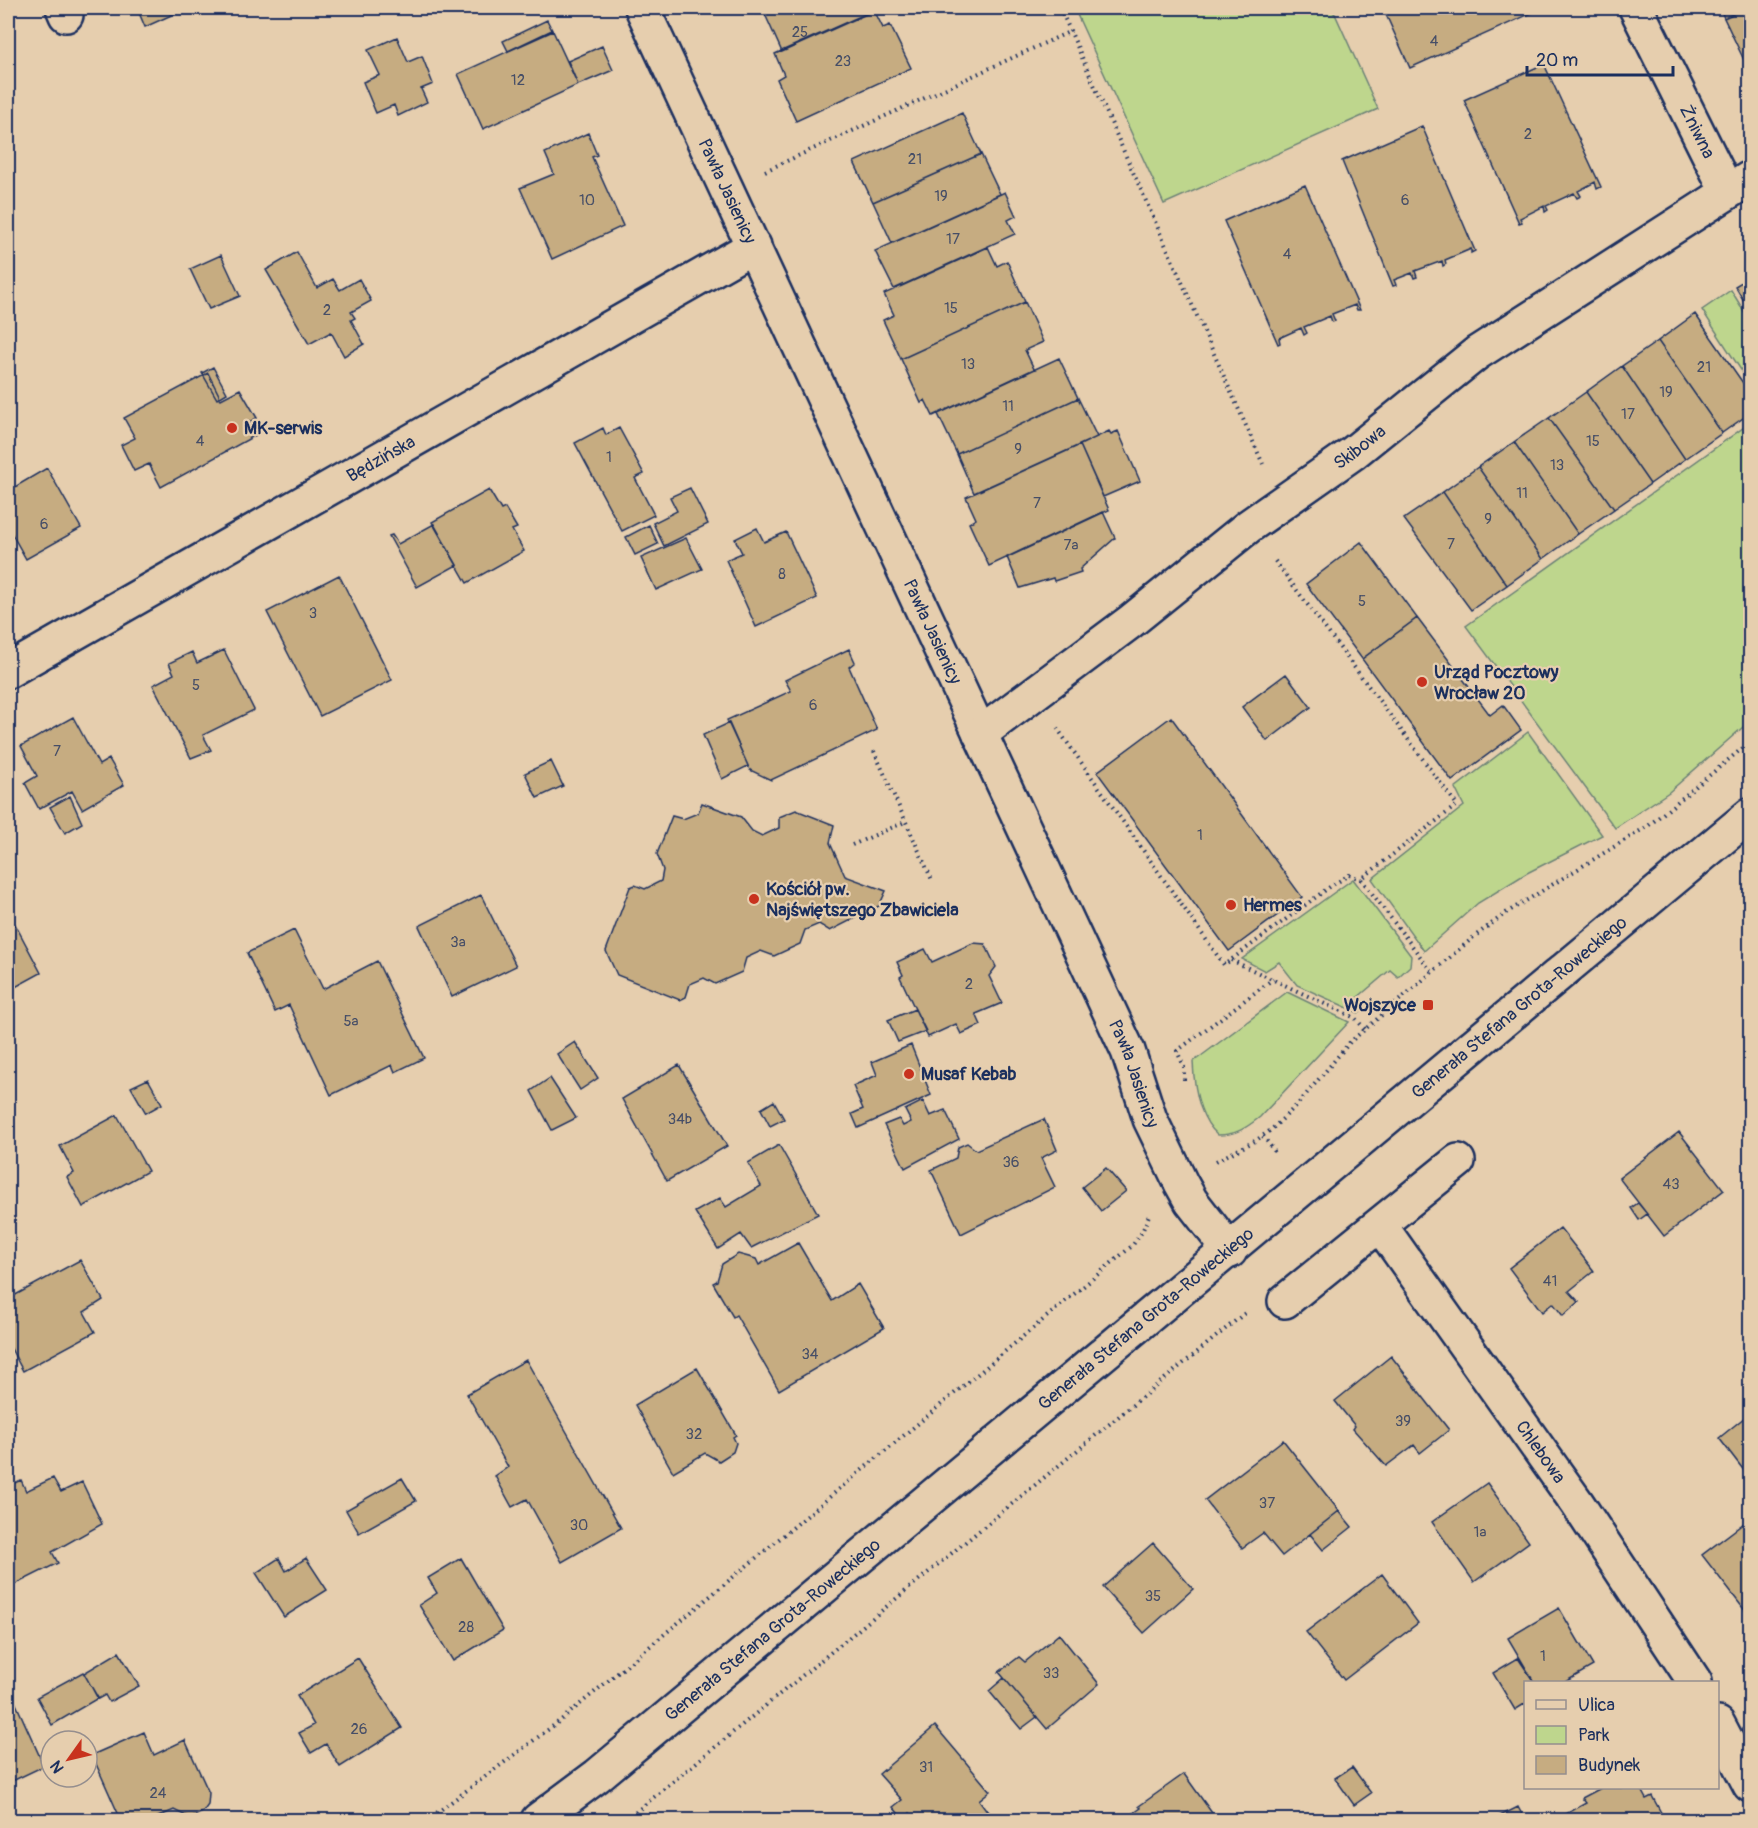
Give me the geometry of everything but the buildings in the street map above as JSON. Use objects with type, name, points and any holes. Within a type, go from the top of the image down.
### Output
[{"type":"street","name":"Pawła Jasienicy","points":[[642,8],[1128,1051],[1150,1119],[1191,1201],[1230,1251]]},
{"type":"street","name":"Żniwna","points":[[1636,8],[1739,185]]},
{"type":"street","name":"Skibowa","points":[[980,734],[1130,622],[1249,526],[1353,453],[1477,353],[1739,185]]},
{"type":"street","name":"Będzińska","points":[[8,671],[754,246]]},
{"type":"street","name":"Generała Stefana Grota-Roweckiego","points":[[538,1821],[597,1776],[1230,1251],[1750,815]]},
{"type":"street","points":[[1286,1301],[1458,1161]]},
{"type":"street","name":"Chlebowa","points":[[1380,1224],[1571,1494],[1694,1681]]},
{"type":"street","points":[[1719,1726],[1750,1785]]},
{"type":"path","points":[[1060,8],[1268,475],[1284,501]]},
{"type":"path","points":[[727,190],[1071,31]]},
{"type":"path","points":[[1249,526],[1457,805],[1362,879]]},
{"type":"path","points":[[1055,725],[1224,965],[1349,875],[1362,879],[1432,972]]},
{"type":"path","points":[[1211,1163],[1255,1142],[1271,1130],[1365,1029],[1506,913],[1648,826],[1750,741]]},
{"type":"path","points":[[874,751],[932,880]]},
{"type":"path","points":[[852,845],[906,822]]},
{"type":"path","points":[[1231,960],[1354,1018],[1365,1029]]},
{"type":"path","points":[[1177,1051],[1273,979]]},
{"type":"path","points":[[427,1821],[567,1715],[1095,1278],[1132,1246],[1142,1232],[1154,1206]]},
{"type":"path","points":[[626,1821],[1246,1312]]},
{"type":"green space","points":[[1074,8],[1329,8],[1335,14],[1378,109],[1164,204]]},
{"type":"green space","points":[[1731,290],[1750,321],[1750,384],[1702,310]]},
{"type":"green space","points":[[1750,423],[1750,721],[1669,792],[1615,828],[1466,626]]},
{"type":"green space","points":[[1528,732],[1602,835],[1527,873],[1478,903],[1424,951],[1372,879],[1464,806],[1455,788]]},
{"type":"green space","points":[[1353,879],[1411,956],[1410,966],[1398,977],[1390,970],[1357,998],[1366,1007],[1359,1013],[1297,985],[1279,962],[1265,971],[1242,959]]},
{"type":"green space","points":[[1287,992],[1349,1022],[1260,1117],[1240,1130],[1218,1135],[1202,1111],[1196,1091],[1193,1062]]},
{"type":"place","name":"MK-serwis","points":[[232,428]]},
{"type":"place","name":"Urząd Pocztowy Wrocław 20","points":[[1422,682]]},
{"type":"place","name":"Kościół pw. Najświętszego Zbawiciela","points":[[754,899]]},
{"type":"place","name":"Hermes","points":[[1231,905]]},
{"type":"place","name":"Wojszyce","points":[[1428,1005]]},
{"type":"place","name":"Musaf Kebab","points":[[909,1074]]}]
